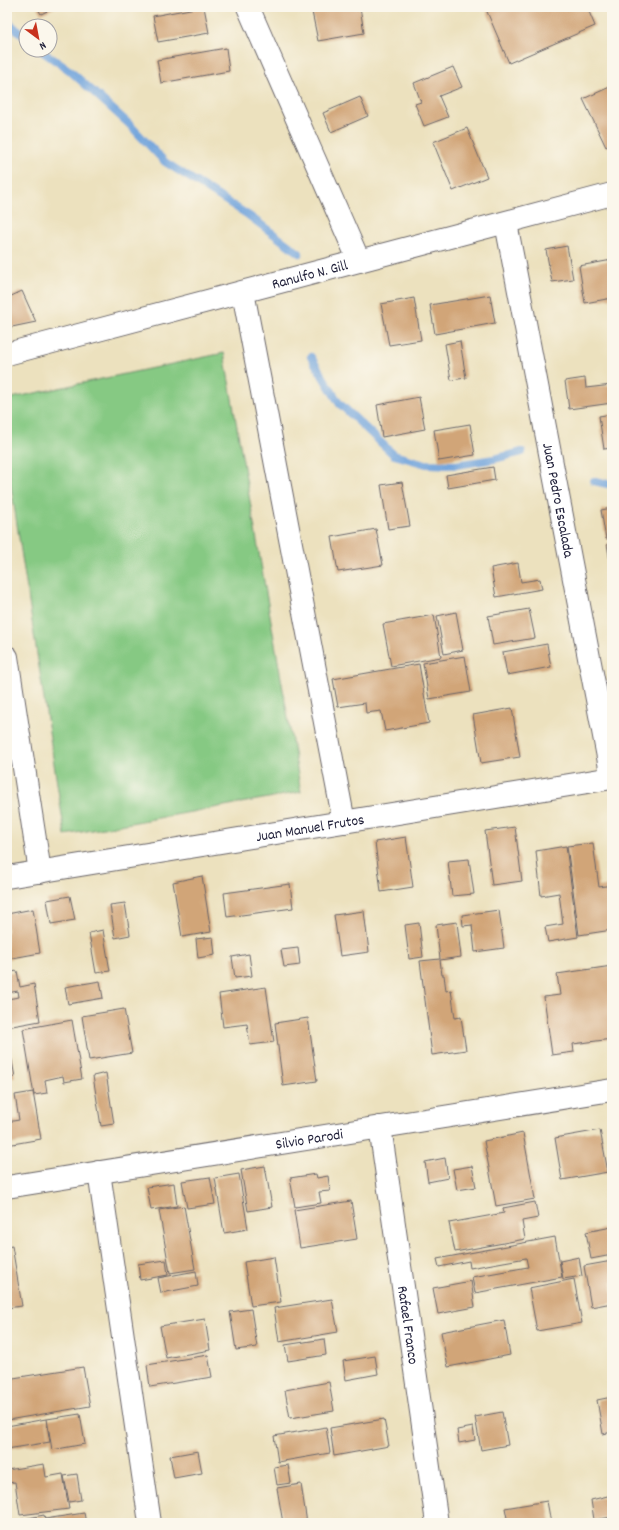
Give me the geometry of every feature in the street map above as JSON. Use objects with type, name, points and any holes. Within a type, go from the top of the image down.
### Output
[{"type":"street","points":[[248,7],[359,261]]},
{"type":"street","name":"Ranulfo N. Gill","points":[[7,354],[612,194]]},
{"type":"street","name":"Juan Pedro Escalada","points":[[506,223],[612,778]]},
{"type":"street","points":[[243,292],[344,822]]},
{"type":"street","points":[[7,657],[40,872]]},
{"type":"street","name":"Juan Manuel Frutos","points":[[7,877],[612,778]]},
{"type":"street","name":"Silvio Parodi","points":[[7,1187],[612,1090]]},
{"type":"street","name":"Rafael Franco","points":[[380,1127],[437,1523]]},
{"type":"street","points":[[99,1172],[150,1523]]},
{"type":"green space","points":[[224,353],[301,792],[65,835],[7,460],[7,399]]},
{"type":"building","points":[[37,7],[56,7],[41,14]]},
{"type":"building","points":[[204,7],[209,33],[158,42],[153,16]]},
{"type":"building","points":[[311,7],[360,7],[364,33],[318,41]]},
{"type":"building","points":[[485,7],[587,7],[595,26],[509,63]]},
{"type":"building","points":[[226,48],[229,71],[161,83],[157,60]]},
{"type":"building","points":[[453,67],[462,87],[439,96],[448,117],[424,126],[415,104],[421,102],[414,83]]},
{"type":"building","points":[[612,86],[612,144],[606,147],[583,99]]},
{"type":"building","points":[[360,97],[368,116],[331,132],[323,113]]},
{"type":"building","points":[[467,128],[487,177],[453,191],[433,142]]},
{"type":"building","points":[[567,246],[573,279],[552,282],[546,250]]},
{"type":"building","points":[[612,260],[612,298],[585,303],[579,266]]},
{"type":"building","points":[[22,291],[36,322],[7,328],[7,298]]},
{"type":"building","points":[[490,295],[495,323],[435,334],[430,305]]},
{"type":"building","points":[[414,298],[421,340],[389,345],[381,304]]},
{"type":"building","points":[[460,341],[466,378],[451,380],[445,344]]},
{"type":"building","points":[[585,378],[586,388],[612,385],[612,403],[569,409],[565,381]]},
{"type":"building","points":[[419,397],[425,429],[382,437],[377,405]]},
{"type":"building","points":[[612,414],[612,448],[604,449],[599,416]]},
{"type":"building","points":[[470,424],[475,455],[439,461],[434,430]]},
{"type":"building","points":[[493,467],[495,480],[448,488],[446,475]]},
{"type":"building","points":[[402,482],[410,526],[388,529],[381,485]]},
{"type":"building","points":[[612,508],[612,538],[606,539],[601,510]]},
{"type":"building","points":[[376,529],[383,565],[338,572],[332,537]]},
{"type":"building","points":[[612,543],[612,567],[611,568],[607,544]]},
{"type":"building","points":[[518,563],[521,582],[540,579],[542,589],[496,597],[491,568]]},
{"type":"building","points":[[529,609],[535,638],[493,645],[488,616]]},
{"type":"building","points":[[456,612],[463,650],[444,654],[437,616]]},
{"type":"building","points":[[434,615],[441,657],[391,666],[383,624]]},
{"type":"building","points":[[547,644],[551,667],[507,675],[503,652]]},
{"type":"building","points":[[465,656],[471,692],[429,699],[423,663]]},
{"type":"building","points":[[419,664],[429,723],[385,731],[381,711],[366,713],[365,703],[338,707],[333,679]]},
{"type":"building","points":[[512,708],[520,757],[481,763],[473,715]]},
{"type":"building","points":[[515,827],[522,881],[492,885],[485,831]]},
{"type":"building","points":[[406,837],[413,887],[381,892],[375,842]]},
{"type":"building","points":[[593,843],[599,887],[612,885],[612,930],[579,935],[567,846]]},
{"type":"building","points":[[566,846],[578,937],[548,942],[545,927],[563,924],[559,893],[541,896],[536,851]]},
{"type":"building","points":[[469,859],[474,894],[452,896],[448,861]]},
{"type":"building","points":[[202,876],[211,932],[182,937],[173,882]]},
{"type":"building","points":[[290,884],[293,908],[227,917],[224,893]]},
{"type":"building","points":[[70,896],[75,920],[51,924],[47,900]]},
{"type":"building","points":[[125,903],[130,935],[115,938],[110,905]]},
{"type":"building","points":[[33,909],[40,953],[7,959],[7,914]]},
{"type":"building","points":[[499,910],[504,948],[475,952],[472,925],[463,926],[462,915]]},
{"type":"building","points":[[364,911],[369,952],[340,956],[334,915]]},
{"type":"building","points":[[457,922],[461,957],[440,960],[446,991],[451,990],[455,1018],[461,1017],[466,1050],[432,1055],[420,961],[440,959],[436,925]]},
{"type":"building","points":[[419,923],[423,957],[409,959],[405,925]]},
{"type":"building","points":[[103,930],[110,971],[96,973],[89,933]]},
{"type":"building","points":[[213,937],[215,955],[198,958],[196,939]]},
{"type":"building","points":[[298,948],[300,965],[284,967],[281,950]]},
{"type":"building","points":[[249,954],[252,976],[235,978],[232,957]]},
{"type":"building","points":[[612,966],[612,1039],[573,1044],[574,1052],[552,1055],[544,997],[560,995],[557,974]]},
{"type":"building","points":[[17,971],[20,987],[34,984],[40,1021],[7,1027],[7,999],[19,997],[18,991],[7,993],[7,973]]},
{"type":"building","points":[[100,981],[103,998],[68,1004],[65,987]]},
{"type":"building","points":[[266,987],[274,1042],[250,1045],[247,1024],[223,1027],[219,994]]},
{"type":"building","points":[[124,1009],[132,1053],[89,1060],[82,1016]]},
{"type":"building","points":[[308,1018],[317,1081],[283,1086],[275,1023]]},
{"type":"building","points":[[72,1020],[82,1079],[64,1082],[63,1076],[45,1080],[47,1093],[34,1095],[23,1029]]},
{"type":"building","points":[[7,1056],[11,1056],[15,1077],[7,1078]]},
{"type":"building","points":[[106,1073],[114,1124],[101,1126],[93,1076]]},
{"type":"building","points":[[33,1092],[41,1139],[7,1145],[7,1122],[19,1120],[15,1095]]},
{"type":"building","points":[[600,1130],[608,1172],[562,1180],[555,1138]]},
{"type":"building","points":[[523,1133],[535,1199],[496,1206],[484,1141]]},
{"type":"building","points":[[445,1158],[448,1178],[428,1182],[425,1162]]},
{"type":"building","points":[[265,1166],[272,1207],[248,1211],[241,1170]]},
{"type":"building","points":[[472,1166],[476,1187],[457,1190],[453,1169]]},
{"type":"building","points":[[239,1174],[248,1229],[224,1233],[215,1178]]},
{"type":"building","points":[[316,1174],[317,1178],[328,1176],[330,1191],[319,1192],[321,1203],[295,1207],[290,1178]]},
{"type":"building","points":[[210,1177],[215,1204],[187,1208],[182,1181]]},
{"type":"building","points":[[174,1183],[177,1206],[151,1210],[147,1187]]},
{"type":"building","points":[[351,1201],[357,1239],[300,1248],[294,1210]]},
{"type":"building","points":[[535,1202],[538,1218],[522,1221],[525,1239],[455,1252],[449,1223],[504,1213],[503,1208]]},
{"type":"building","points":[[184,1206],[195,1269],[170,1273],[159,1210]]},
{"type":"building","points":[[612,1227],[612,1255],[591,1259],[586,1232]]},
{"type":"building","points":[[555,1237],[562,1277],[475,1293],[472,1277],[528,1267],[526,1258],[470,1268],[469,1261],[439,1267],[437,1259]]},
{"type":"building","points":[[12,1246],[22,1306],[7,1308],[7,1247]]},
{"type":"building","points":[[274,1257],[281,1302],[251,1306],[244,1262]]},
{"type":"building","points":[[579,1257],[582,1276],[563,1279],[560,1261]]},
{"type":"building","points":[[166,1260],[168,1275],[140,1280],[138,1264]]},
{"type":"building","points":[[612,1261],[612,1303],[591,1307],[584,1266]]},
{"type":"building","points":[[196,1271],[198,1286],[161,1293],[158,1278]]},
{"type":"building","points":[[574,1279],[582,1323],[537,1331],[529,1288]]},
{"type":"building","points":[[471,1281],[475,1307],[438,1314],[433,1288]]},
{"type":"building","points":[[332,1299],[338,1332],[279,1342],[274,1308]]},
{"type":"building","points":[[251,1309],[257,1347],[236,1350],[230,1312]]},
{"type":"building","points":[[205,1319],[210,1350],[166,1358],[160,1326]]},
{"type":"building","points":[[504,1320],[510,1355],[448,1367],[441,1332]]},
{"type":"building","points":[[324,1339],[326,1355],[288,1361],[285,1345]]},
{"type":"building","points":[[208,1355],[212,1377],[150,1387],[147,1365]]},
{"type":"building","points":[[375,1356],[378,1374],[346,1380],[343,1361]]},
{"type":"building","points":[[83,1367],[90,1406],[8,1420],[7,1379]]},
{"type":"building","points":[[329,1382],[334,1411],[290,1418],[285,1390]]},
{"type":"building","points":[[612,1397],[612,1432],[603,1434],[597,1400]]},
{"type":"building","points":[[502,1412],[508,1445],[481,1450],[475,1417]]},
{"type":"building","points":[[80,1414],[85,1444],[52,1450],[47,1419]]},
{"type":"building","points":[[46,1419],[50,1442],[7,1449],[7,1426]]},
{"type":"building","points":[[384,1419],[389,1446],[334,1456],[330,1428]]},
{"type":"building","points":[[326,1427],[330,1453],[278,1462],[274,1436]]},
{"type":"building","points":[[473,1427],[475,1440],[459,1443],[457,1430]]},
{"type":"building","points":[[198,1451],[202,1473],[174,1478],[170,1456]]},
{"type":"building","points":[[44,1464],[46,1477],[63,1474],[69,1509],[20,1515],[15,1482],[7,1483],[7,1470]]},
{"type":"building","points":[[288,1465],[291,1483],[277,1485],[274,1467]]},
{"type":"building","points":[[77,1474],[81,1500],[69,1502],[64,1476]]},
{"type":"building","points":[[301,1484],[307,1523],[283,1523],[277,1488]]},
{"type":"building","points":[[612,1495],[612,1517],[594,1520],[591,1500]]},
{"type":"building","points":[[547,1501],[551,1523],[508,1523],[505,1508]]},
{"type":"building","points":[[84,1513],[86,1523],[13,1523],[18,1520],[44,1515],[45,1519]]},
{"type":"waterway","points":[[7,21],[18,31]]},
{"type":"waterway","points":[[52,58],[69,70],[129,124],[165,162],[248,215],[299,253]]},
{"type":"waterway","points":[[311,357],[339,403],[394,455],[426,464],[456,465],[494,459],[522,452]]},
{"type":"waterway","points":[[594,481],[612,485]]}]
